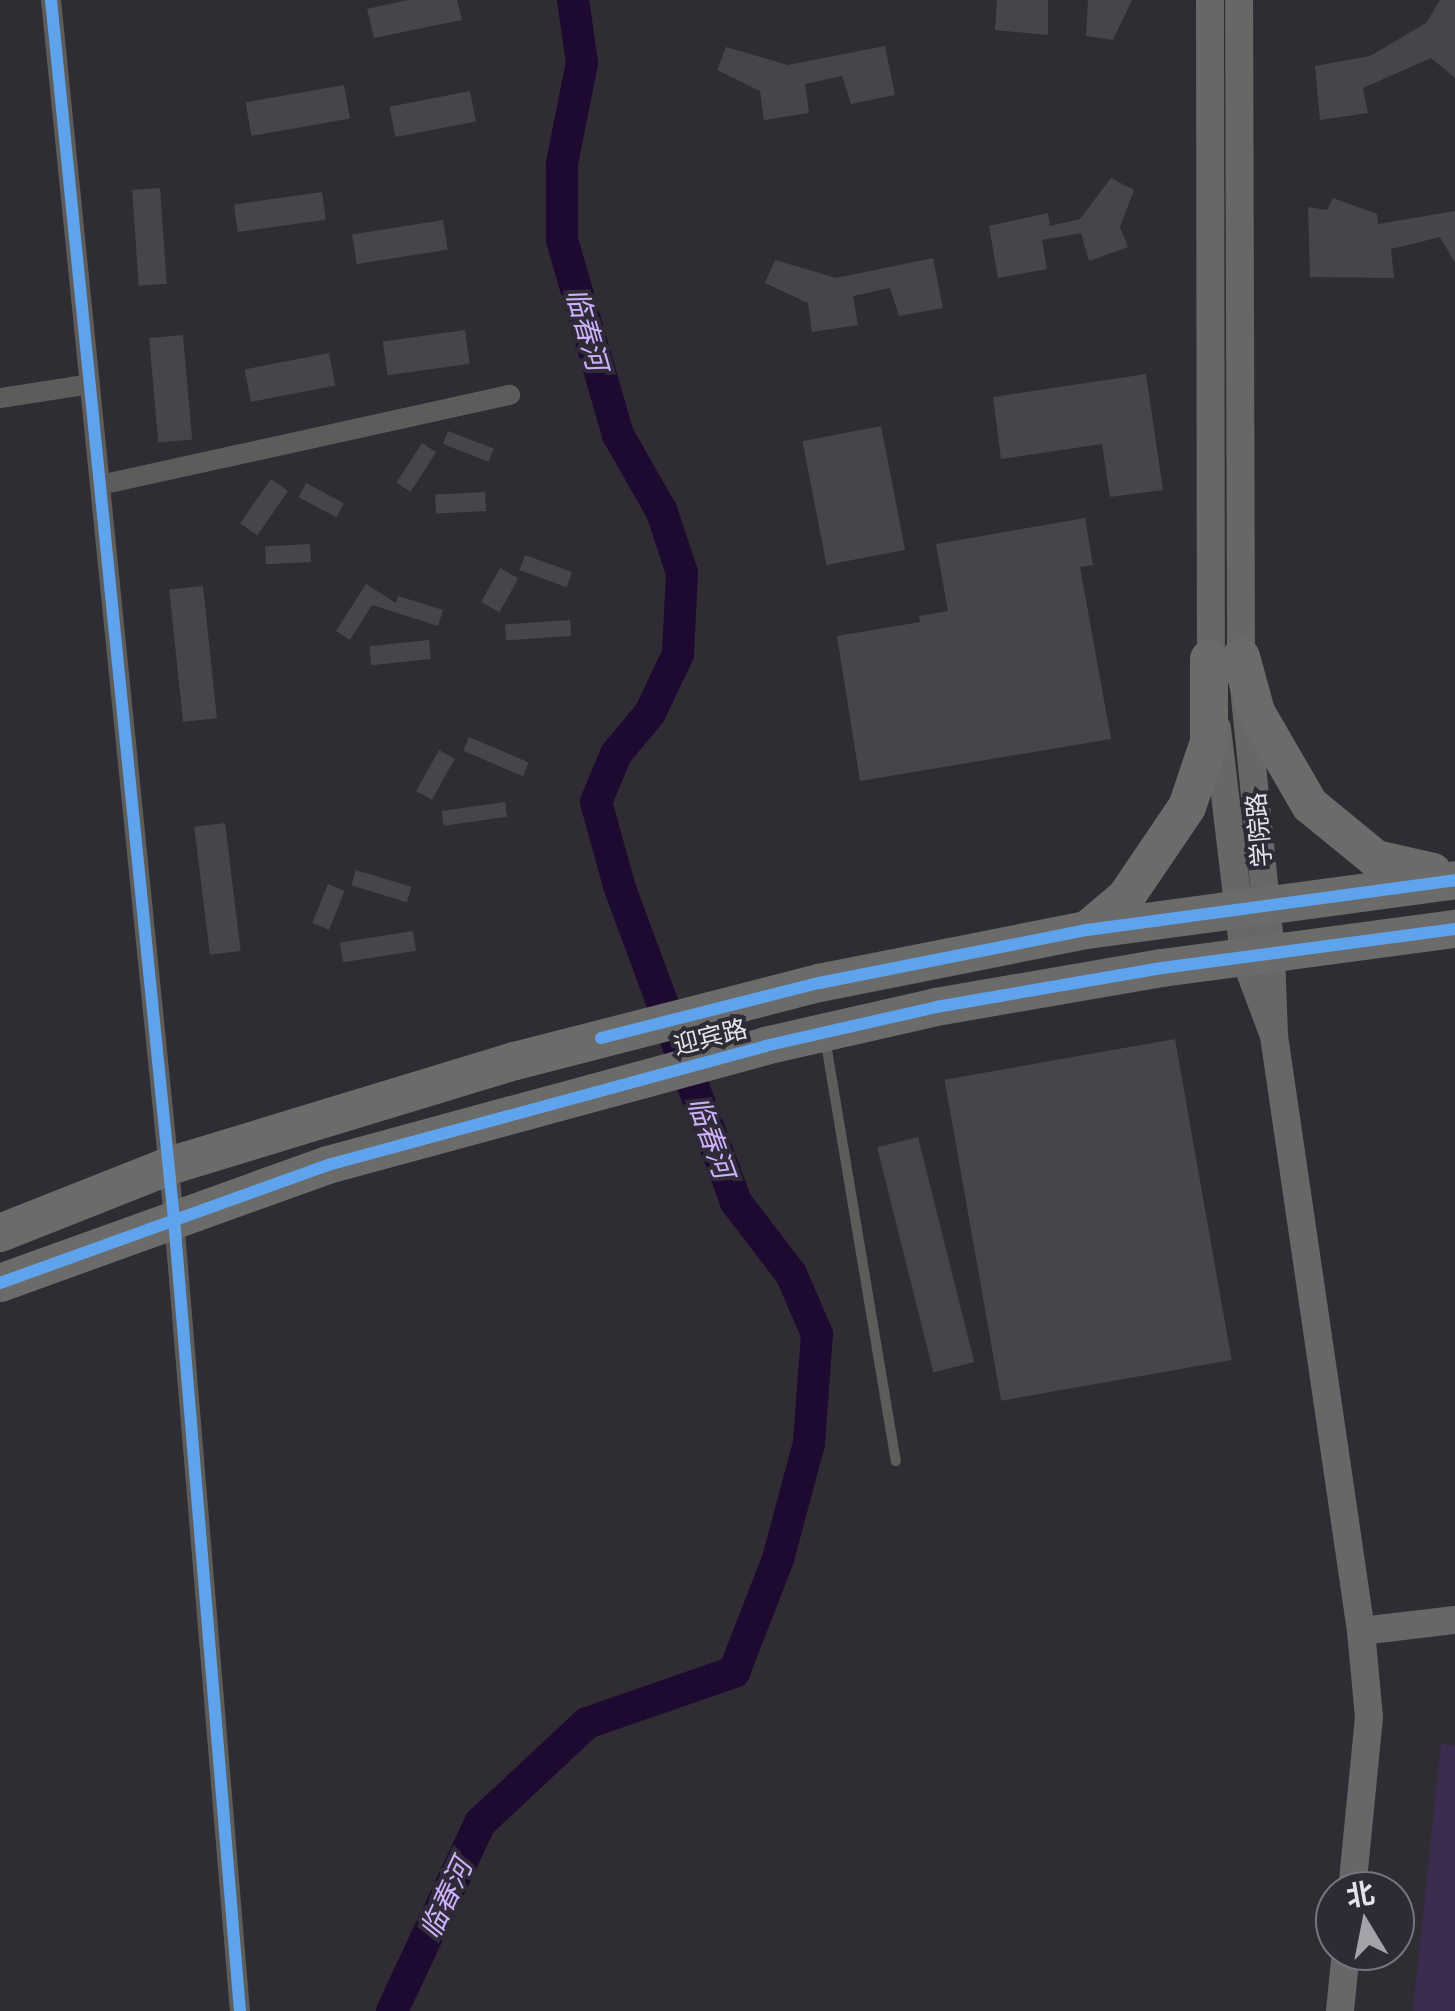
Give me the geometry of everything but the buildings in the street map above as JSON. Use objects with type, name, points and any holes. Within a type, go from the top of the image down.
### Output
[{"type":"highway","points":[[1225,658],[1310,805],[1376,860],[1455,878]]},
{"type":"highway","points":[[1087,930],[1126,897],[1187,807],[1209,742],[1225,658]]},
{"type":"highway","name":"迎宾路","points":[[0,1233],[169,1166],[601,1038],[757,998],[1087,930],[1455,878]]},
{"type":"highway","name":"迎宾路","points":[[0,1283],[328,1165],[612,1084],[765,1046],[936,1008],[1257,955],[1455,929]]},
{"type":"main road","name":"学院路","points":[[1210,0],[1225,658],[1257,955],[1274,1036],[1362,1631],[1369,1717],[1354,1871]]},
{"type":"main road","name":"学院路","points":[[1225,658],[1239,0]]},
{"type":"main road","points":[[1362,1631],[1455,1620]]},
{"type":"main road","points":[[1340,2011],[1344,1971]]},
{"type":"street","points":[[51,0],[174,1219],[240,2011]]},
{"type":"street","points":[[0,398],[90,384]]},
{"type":"street","points":[[100,485],[510,396]]},
{"type":"lane","points":[[824,1032],[896,1461]]},
{"type":"shaded area","points":[[1441,1744],[1455,1745],[1455,2011],[1413,2011]]},
{"type":"waterway","name":"临春河","points":[[392,2011],[480,1823],[587,1723],[734,1672],[778,1559],[809,1443],[817,1334],[791,1274],[736,1202],[619,885],[596,802],[616,754],[650,713],[678,654],[682,573],[662,512],[618,435],[562,240],[562,163],[582,63],[573,0]]},
{"type":"cycle path","points":[[51,0],[174,1219],[240,2011]]},
{"type":"cycle path","points":[[601,1038],[819,983],[1087,930],[1455,880]]},
{"type":"cycle path","points":[[0,1283],[328,1165],[765,1046],[936,1007],[1162,968],[1455,929]]}]
